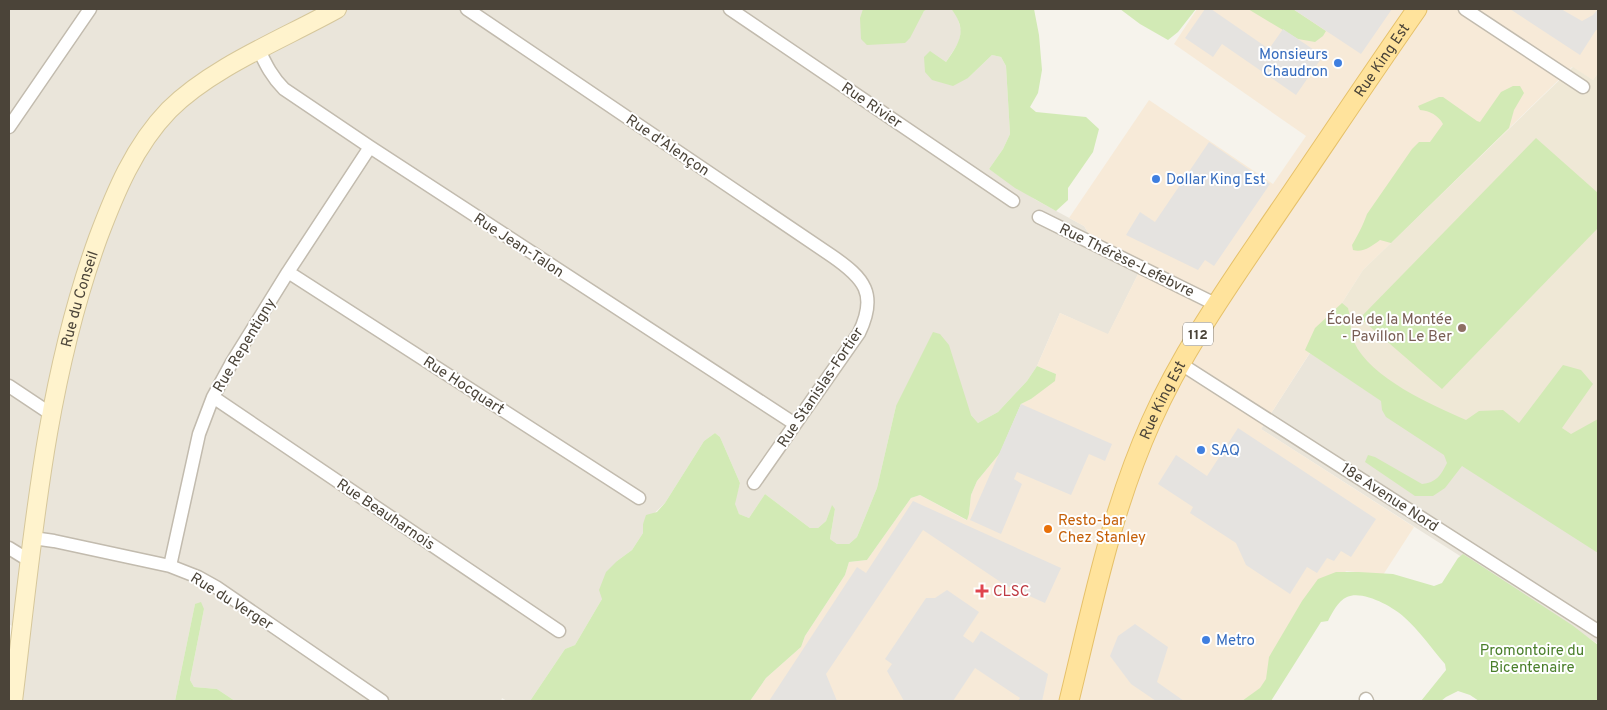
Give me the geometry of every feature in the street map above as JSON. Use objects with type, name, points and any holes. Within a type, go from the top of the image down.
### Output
[{"type":"main road","name":"Rue King Est","points":[[1069,701],[1110,534],[1151,422],[1215,304],[1417,9]]},
{"type":"street","points":[[9,126],[90,9]]},
{"type":"street","name":"Rue du Conseil","points":[[13,701],[33,538],[51,414],[65,348],[83,284],[108,210],[131,162],[156,125],[185,95],[259,50],[337,9]]},
{"type":"street","name":"Rue d'Alençon","points":[[467,9],[847,266],[864,285]]},
{"type":"street","name":"Rue Rivier","points":[[730,9],[1013,201]]},
{"type":"street","points":[[1465,9],[1583,87]]},
{"type":"street","name":"Rue Jean-Talon","points":[[259,50],[274,79],[284,89],[795,424]]},
{"type":"street","name":"Rue Repentigny","points":[[170,566],[197,443],[213,397],[231,364],[288,272],[370,147]]},
{"type":"street","name":"Rue Thérèse-Lefebvre","points":[[1039,217],[1215,304]]},
{"type":"street","name":"Rue Hocquart","points":[[288,272],[639,498]]},
{"type":"street","name":"Rue Stanislas-Fortier","points":[[754,483],[859,333],[866,319],[868,305],[864,285]]},
{"type":"street","name":"18e Avenue Nord","points":[[1181,364],[1362,478],[1479,556],[1598,631]]},
{"type":"street","points":[[9,386],[51,414]]},
{"type":"street","name":"Rue Beauharnois","points":[[213,397],[559,632]]},
{"type":"street","name":"Rue du Verger","points":[[33,538],[170,566],[198,578],[216,587],[382,701]]},
{"type":"street","points":[[9,548],[30,561]]},
{"type":"shaded area","points":[[9,9],[863,9],[919,19],[924,11],[928,9],[952,10],[957,16],[961,30],[959,42],[946,62],[930,51],[968,78],[992,55],[1001,57],[1006,66],[1010,134],[1003,149],[989,169],[1036,200],[1084,226],[1089,234],[1144,262],[1108,335],[1060,313],[1037,366],[1027,381],[998,412],[978,423],[971,415],[896,406],[877,488],[857,537],[849,544],[837,544],[830,539],[835,509],[832,506],[826,521],[818,528],[810,528],[765,494],[749,518],[739,514],[734,504],[740,483],[720,437],[715,433],[704,441],[665,503],[643,524],[643,533],[632,550],[617,561],[602,599],[575,645],[565,649],[530,701],[507,701],[502,698],[501,701],[235,701],[217,689],[194,687],[190,680],[204,609],[195,604],[175,701],[9,701],[9,648],[12,626],[9,624]]},
{"type":"shaded area","points":[[1197,9],[1598,9],[1598,73],[1593,80],[1572,67],[1363,270],[1261,429],[1414,527],[1383,575],[1346,571],[1260,701],[750,701],[766,678],[801,647],[805,636],[845,575],[849,562],[867,560],[911,498],[920,495],[966,520],[969,514],[971,495],[977,481],[1000,453],[1021,404],[1031,399],[1056,374],[1037,366],[1060,313],[1108,334],[1144,262],[1089,234],[1084,226],[1069,218],[1149,100],[1273,184],[1306,136],[1174,44]]},
{"type":"shaded area","points":[[1205,9],[1211,9],[1269,49],[1283,29],[1323,56],[1296,95],[1222,44],[1213,57],[1185,38]]},
{"type":"shaded area","points":[[1293,9],[1392,9],[1361,54]]},
{"type":"shaded area","points":[[1510,9],[1561,9],[1582,21],[1593,15],[1598,9],[1598,30],[1596,30],[1580,55]]},
{"type":"shaded area","name":"École de la Montée - Pavillon Le Ber","points":[[1573,67],[1593,80],[1598,73],[1598,545],[1310,353],[1363,270]]},
{"type":"shaded area","points":[[1209,142],[1270,184],[1214,266],[1205,260],[1198,270],[1126,235],[1140,212],[1155,222]]},
{"type":"shaded area","points":[[1310,353],[1598,545],[1598,644],[1261,429]]},
{"type":"shaded area","points":[[1021,404],[1112,444],[1105,461],[1089,454],[1071,495],[1017,472],[1014,479],[1022,484],[1001,534],[970,520]]},
{"type":"shaded area","points":[[1238,428],[1376,519],[1351,557],[1341,551],[1334,561],[1327,558],[1317,573],[1307,567],[1290,594],[1246,565],[1236,543],[1190,513],[1193,507],[1158,484],[1176,455],[1207,476]]},
{"type":"shaded area","points":[[913,501],[1061,568],[1045,603],[1005,585],[923,530],[826,674],[837,701],[769,701],[857,567],[866,573]]},
{"type":"shaded area","points":[[947,590],[979,612],[963,636],[973,643],[981,631],[1048,674],[1042,701],[1018,701],[1020,698],[975,668],[953,701],[904,701],[887,671],[892,664],[885,659],[926,598],[935,598]]},
{"type":"shaded area","points":[[1135,624],[1168,647],[1157,682],[1184,701],[1156,701],[1131,684],[1110,656],[1118,636]]},
{"type":"green space","points":[[863,9],[928,9],[924,11],[910,38],[905,43],[867,45],[861,39],[860,18]]},
{"type":"green space","points":[[945,9],[1034,9],[1039,35],[1042,70],[1038,93],[1030,107],[1036,112],[1086,117],[1099,129],[1093,152],[1068,188],[1068,200],[1056,211],[1015,188],[989,169],[1003,149],[1010,134],[1006,66],[1001,57],[992,55],[968,78],[953,86],[932,80],[925,72],[924,57],[930,51],[946,62],[955,49],[960,37],[960,24],[957,17],[952,10]]},
{"type":"green space","points":[[1120,9],[1196,9],[1178,32],[1168,40],[1140,24]]},
{"type":"green space","points":[[1248,9],[1293,9],[1326,31],[1315,42],[1298,39]]},
{"type":"green space","points":[[1513,86],[1520,86],[1524,93],[1514,110],[1509,128],[1391,243],[1380,240],[1364,250],[1353,250],[1352,245],[1367,214],[1412,149],[1419,142],[1430,142],[1443,124],[1436,116],[1430,112],[1420,110],[1418,106],[1443,97],[1480,122],[1501,92]]},
{"type":"green space","points":[[1536,138],[1598,193],[1598,228],[1442,389],[1360,318]]},
{"type":"green space","points":[[1342,303],[1348,308],[1354,342],[1373,367],[1403,389],[1436,407],[1466,420],[1479,411],[1503,410],[1519,423],[1563,365],[1581,370],[1593,384],[1562,428],[1571,434],[1598,419],[1598,553],[1462,466],[1445,488],[1433,496],[1415,496],[1365,462],[1368,455],[1375,457],[1422,484],[1438,478],[1447,463],[1444,455],[1386,417],[1382,410],[1381,401],[1305,350],[1315,328]]},
{"type":"green space","points":[[933,332],[940,334],[949,345],[971,415],[978,423],[998,412],[1027,381],[1037,366],[1056,374],[1055,381],[1021,404],[1000,453],[977,481],[971,495],[967,520],[920,495],[911,498],[867,560],[849,562],[845,575],[805,636],[801,647],[766,678],[750,701],[530,701],[565,649],[575,645],[602,599],[599,590],[606,572],[632,550],[643,533],[646,515],[657,512],[665,503],[704,441],[715,433],[720,437],[740,483],[735,504],[739,514],[749,518],[765,494],[810,528],[818,528],[826,521],[832,505],[835,509],[830,539],[837,544],[849,544],[857,537],[877,488],[896,406]]},
{"type":"green space","name":"Promontoire du Bicentenaire","points":[[1463,554],[1572,625],[1598,645],[1598,701],[1479,701],[1470,695],[1458,691],[1441,701],[1421,701],[1446,670],[1445,664],[1410,622],[1399,613],[1385,604],[1354,595],[1341,601],[1328,621],[1321,622],[1271,701],[1242,701],[1260,688],[1266,679],[1269,657],[1302,601],[1318,579],[1336,572],[1393,574],[1434,586],[1442,583],[1458,558]]},
{"type":"green space","points":[[201,602],[204,609],[190,680],[194,687],[217,689],[235,701],[175,701],[195,604]]},
{"type":"place","name":"Monsieurs Chaudron","points":[[1338,63]]},
{"type":"place","name":"Dollar King Est","points":[[1156,179]]},
{"type":"place","name":"École de la Montée - Pavillon Le Ber","points":[[1462,328]]},
{"type":"place","name":"SAQ","points":[[1201,450]]},
{"type":"place","name":"Resto-bar Chez Stanley","points":[[1048,529]]},
{"type":"place","name":"CLSC","points":[[982,591]]},
{"type":"place","name":"Metro","points":[[1206,640]]}]
